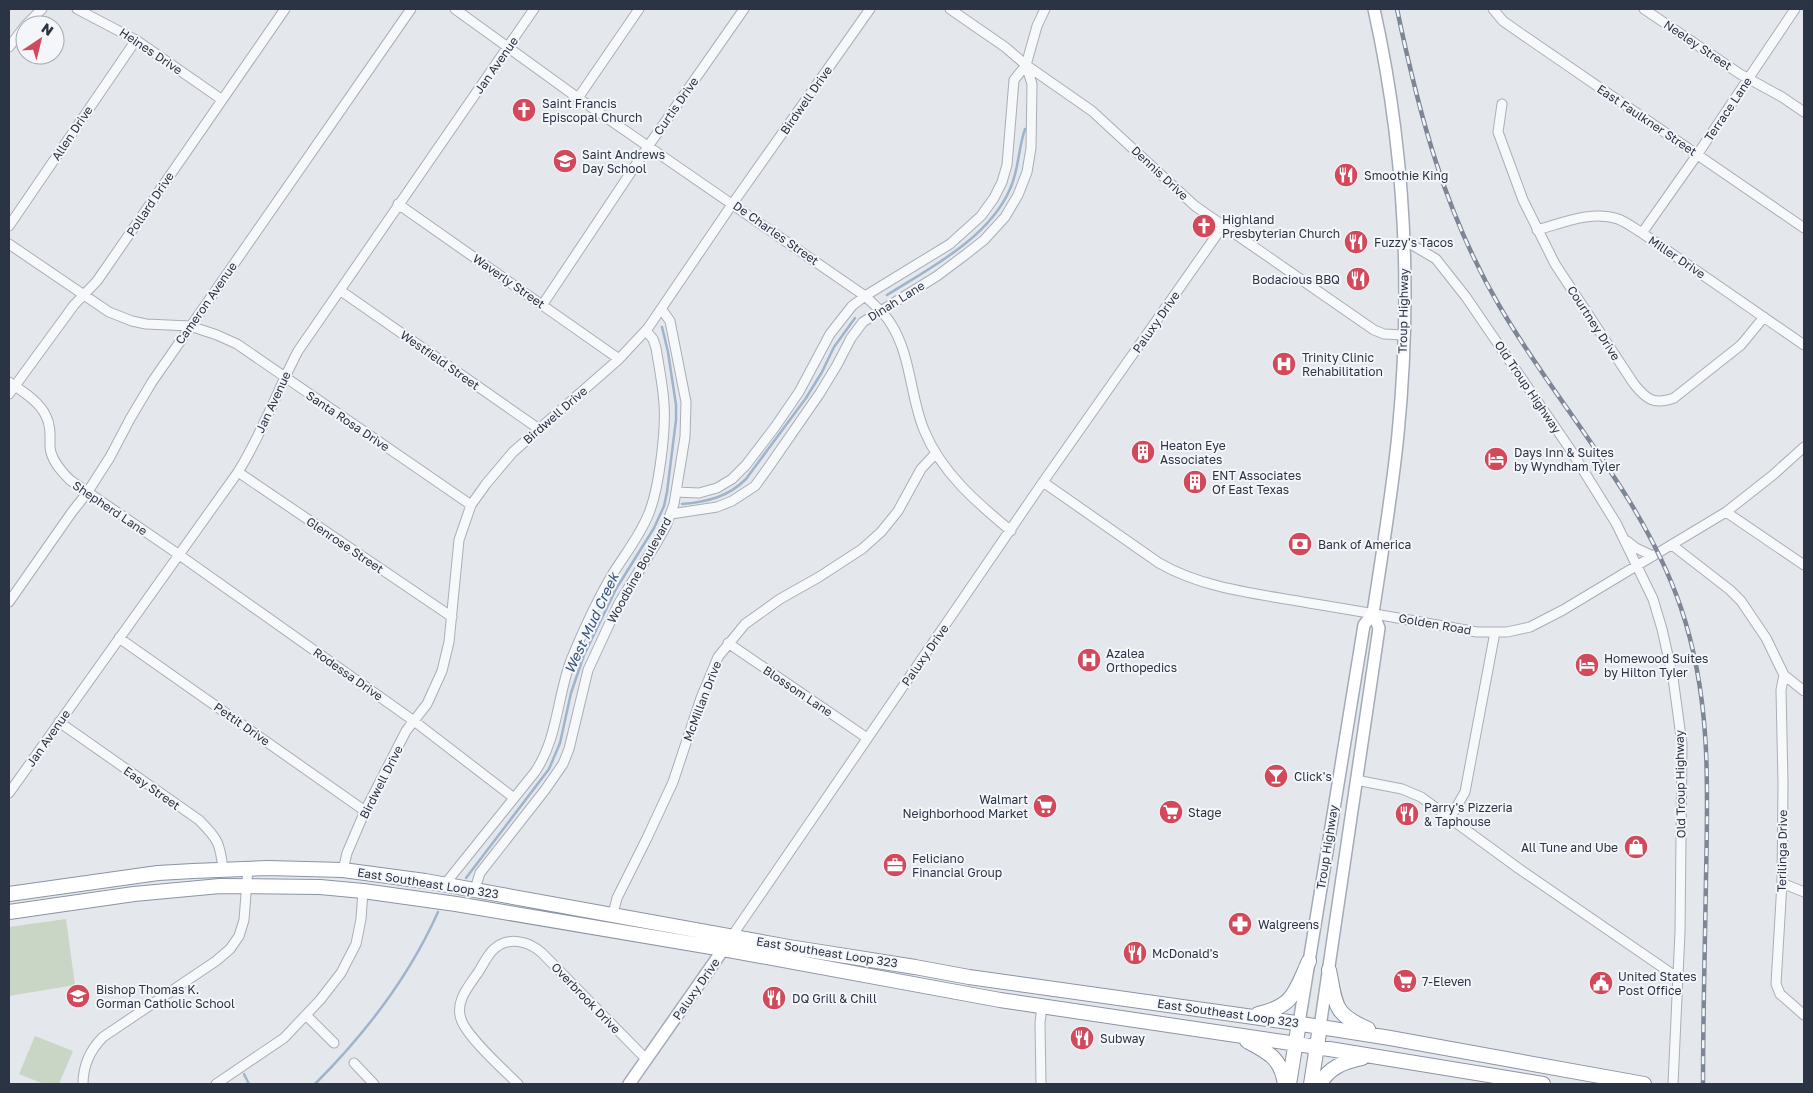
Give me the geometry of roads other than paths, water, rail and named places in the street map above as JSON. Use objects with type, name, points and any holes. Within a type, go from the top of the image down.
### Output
[{"type":"highway","name":"East Southeast Loop 323","points":[[9,894],[151,875],[223,869],[342,870],[445,884],[970,978],[1298,1023],[1644,1084]]},
{"type":"highway","points":[[13,911],[44,899],[148,884],[153,879],[151,875]]},
{"type":"highway","name":"East Southeast Loop 323","points":[[13,911],[176,889],[247,886],[320,887],[363,891],[466,906],[723,949],[1000,1000],[1317,1047],[1544,1084]]},
{"type":"highway","points":[[1249,1016],[1273,1010],[1289,1000],[1296,992],[1309,961]]},
{"type":"highway","points":[[1329,970],[1334,997],[1342,1013],[1352,1022],[1390,1038]]},
{"type":"highway","name":"Troup Highway","points":[[1289,1084],[1298,1023]]},
{"type":"highway","name":"Troup Highway","points":[[1311,1084],[1320,1027]]},
{"type":"highway","points":[[1238,1036],[1272,1055],[1281,1068],[1285,1084]]},
{"type":"highway","points":[[1320,1084],[1327,1073],[1335,1067],[1349,1060],[1368,1056]]},
{"type":"main road","name":"Troup Highway","points":[[1298,1023],[1364,625],[1373,613],[1398,433],[1404,335],[1404,240],[1396,139],[1385,62],[1374,9]]},
{"type":"main road","name":"Troup Highway","points":[[1320,1027],[1379,628],[1373,613]]},
{"type":"main road","name":"Paluxy Drive","points":[[629,1084],[732,936]]},
{"type":"street","name":"Heines Drive","points":[[77,9],[136,40],[221,99]]},
{"type":"street","name":"Pollard Drive","points":[[9,394],[12,384],[96,281],[284,9]]},
{"type":"street","name":"Cameron Avenue","points":[[9,602],[110,458],[152,382],[411,9]]},
{"type":"street","name":"De Charles Street","points":[[455,9],[578,98],[649,145],[865,296],[891,323],[901,346],[924,429],[936,453],[972,497],[1010,530]]},
{"type":"street","name":"Jan Avenue","points":[[9,793],[238,472],[250,454],[298,351],[534,9]]},
{"type":"street","points":[[578,98],[639,9]]},
{"type":"street","name":"Curtis Drive","points":[[543,304],[649,145],[744,9]]},
{"type":"street","name":"Birdwell Drive","points":[[342,870],[347,853],[365,811],[406,731],[427,704],[442,671],[449,642],[459,540],[471,505],[513,452],[619,359],[646,331],[733,203],[870,9]]},
{"type":"street","name":"Dennis Drive","points":[[950,9],[1092,111],[1186,199],[1223,226],[1374,330],[1384,334],[1404,335]]},
{"type":"street","name":"Dinah Lane","points":[[676,492],[699,493],[716,488],[732,479],[746,465],[798,392],[830,334],[852,306],[865,296],[950,244],[981,216],[994,198],[1002,182],[1007,165],[1014,80],[1026,65],[1037,26],[1045,9]]},
{"type":"street","name":"East Faulkner Street","points":[[1493,9],[1503,21],[1804,228]]},
{"type":"street","name":"Neeley Street","points":[[1644,9],[1804,112]]},
{"type":"street","name":"Terrace Lane","points":[[1642,232],[1697,155],[1795,9]]},
{"type":"street","name":"Allen Drive","points":[[9,226],[136,40]]},
{"type":"street","name":"Dinah Lane","points":[[670,514],[717,507],[732,501],[755,486],[820,393],[851,338],[863,322],[930,280],[965,255],[984,240],[1005,217],[1018,195],[1027,172],[1031,148],[1032,84],[1026,65]]},
{"type":"street","name":"Courtney Drive","points":[[1502,104],[1498,132],[1523,200],[1537,230],[1555,264],[1634,384],[1644,396],[1654,401],[1663,402],[1674,398],[1741,345],[1764,316]]},
{"type":"street","name":"Waverly Street","points":[[398,204],[619,359]]},
{"type":"street","name":"Miller Drive","points":[[1537,230],[1587,216],[1607,216],[1620,220],[1642,232],[1804,344]]},
{"type":"street","name":"Paluxy Drive","points":[[732,936],[1043,482],[1223,226]]},
{"type":"street","name":"Old Troup Highway","points":[[1404,240],[1436,259],[1466,297],[1570,448],[1638,564],[1653,599],[1673,678],[1682,744],[1681,875],[1673,1084]]},
{"type":"street","name":"Santa Rosa Drive","points":[[9,244],[109,312],[132,321],[164,326],[190,326],[237,344],[471,505]]},
{"type":"street","name":"Westfield Street","points":[[341,291],[539,429]]},
{"type":"street","name":"Woodbine Boulevard","points":[[475,890],[480,872],[546,790],[563,764],[569,749],[588,670],[619,603],[657,542],[670,514],[676,492],[685,437],[686,402],[670,321],[662,310]]},
{"type":"street","name":"Woodbine Boulevard","points":[[445,884],[545,756],[552,735],[560,696],[572,659],[595,606],[613,573],[641,531],[653,502],[661,454],[664,406],[656,348],[653,339],[646,331]]},
{"type":"street","name":"Shepherd Lane","points":[[12,384],[40,406],[46,415],[50,427],[50,450],[61,472],[87,493],[178,554]]},
{"type":"street","name":"Golden Road","points":[[1043,482],[1160,563],[1180,574],[1204,582],[1235,590],[1478,632],[1507,632],[1530,627],[1563,610],[1726,512],[1773,475],[1804,447]]},
{"type":"street","name":"McMillan Drive","points":[[613,914],[617,898],[673,782],[711,672],[728,643],[744,624],[759,613],[862,549],[881,532],[898,511],[922,469],[936,453]]},
{"type":"street","name":"Glenrose Street","points":[[238,472],[452,617]]},
{"type":"street","points":[[1726,512],[1804,566]]},
{"type":"street","points":[[1624,539],[1636,548],[1653,556]]},
{"type":"street","points":[[1672,545],[1730,590],[1741,601],[1766,638],[1784,676],[1804,691]]},
{"type":"street","name":"Rodessa Drive","points":[[178,554],[414,721],[514,798]]},
{"type":"street","points":[[1450,818],[1465,792],[1495,632]]},
{"type":"street","name":"Pettit Drive","points":[[119,638],[365,811]]},
{"type":"street","name":"Blossom Lane","points":[[728,643],[867,738]]},
{"type":"street","name":"Terilinga Drive","points":[[1784,676],[1781,690],[1783,783],[1782,883],[1776,984],[1780,994],[1804,1015]]},
{"type":"street","name":"Easy Street","points":[[59,722],[199,820],[219,842],[223,869]]},
{"type":"street","points":[[1356,780],[1402,789],[1421,797],[1518,868],[1678,978]]},
{"type":"street","points":[[82,1084],[87,1061],[92,1050],[103,1037],[216,961],[233,945],[239,936],[244,920],[248,868]]},
{"type":"street","points":[[1782,883],[1804,892]]},
{"type":"street","points":[[216,1084],[276,1044],[307,1016],[341,973],[352,952],[360,928],[363,891]]},
{"type":"street","name":"Overbrook Drive","points":[[518,1084],[477,1042],[460,1018],[459,1009],[461,998],[492,949],[513,940],[534,946],[542,953],[646,1060]]},
{"type":"street","points":[[1041,1084],[1040,1023],[1042,1006]]},
{"type":"street","points":[[307,1016],[334,1043]]},
{"type":"street","points":[[354,1063],[374,1084]]},
{"type":"waterway","points":[[887,295],[957,250],[988,222],[1000,207],[1013,182],[1025,129]]},
{"type":"waterway","points":[[682,504],[717,498],[732,490],[746,479],[806,398],[822,372],[834,347],[855,318]]},
{"type":"waterway","name":"West Mud Creek","points":[[466,878],[549,769],[560,743],[571,693],[584,655],[616,589],[654,528],[664,506],[676,420],[676,405],[662,327]]},
{"type":"waterway","name":"West Mud Creek","points":[[315,1084],[368,1025],[400,982],[438,912]]},
{"type":"waterway","points":[[244,1074],[249,1084]]},
{"type":"railway","points":[[1397,9],[1425,125],[1449,200],[1464,236],[1500,307],[1523,344],[1623,490],[1645,528],[1665,567],[1681,608],[1691,641],[1703,708],[1707,774],[1703,1084]]},
{"type":"place","name":"Saint Francis Episcopal Church","points":[[524,110]]},
{"type":"place","name":"Saint Andrews Day School","points":[[565,161]]},
{"type":"place","name":"Smoothie King","points":[[1346,175]]},
{"type":"place","name":"Highland Presbyterian Church","points":[[1204,226]]},
{"type":"place","name":"Fuzzy's Tacos","points":[[1356,242]]},
{"type":"place","name":"Bodacious BBQ","points":[[1358,279]]},
{"type":"place","name":"Trinity Clinic Rehabilitation","points":[[1284,364]]},
{"type":"place","name":"Heaton Eye Associates","points":[[1143,452]]},
{"type":"place","name":"Days Inn & Suites by Wyndham Tyler","points":[[1496,459]]},
{"type":"place","name":"ENT Associates Of East Texas","points":[[1195,482]]},
{"type":"place","name":"Bank of America","points":[[1300,544]]},
{"type":"place","name":"Azalea Orthopedics","points":[[1089,660]]},
{"type":"place","name":"Homewood Suites by Hilton Tyler","points":[[1587,665]]},
{"type":"place","name":"Click's","points":[[1276,776]]},
{"type":"place","name":"Walmart Neighborhood Market","points":[[1045,806]]},
{"type":"place","name":"Stage","points":[[1171,812]]},
{"type":"place","name":"Parry's Pizzeria & Taphouse","points":[[1407,814]]},
{"type":"place","name":"All Tune and Ube","points":[[1636,847]]},
{"type":"place","name":"Feliciano Financial Group","points":[[895,865]]},
{"type":"place","name":"Walgreens","points":[[1240,924]]},
{"type":"place","name":"McDonald's","points":[[1135,953]]},
{"type":"place","name":"7-Eleven","points":[[1405,981]]},
{"type":"place","name":"United States Post Office","points":[[1601,983]]},
{"type":"place","name":"Bishop Thomas K. Gorman Catholic School","points":[[78,996]]},
{"type":"place","name":"DQ Grill & Chill","points":[[774,998]]},
{"type":"place","name":"Subway","points":[[1082,1038]]}]
